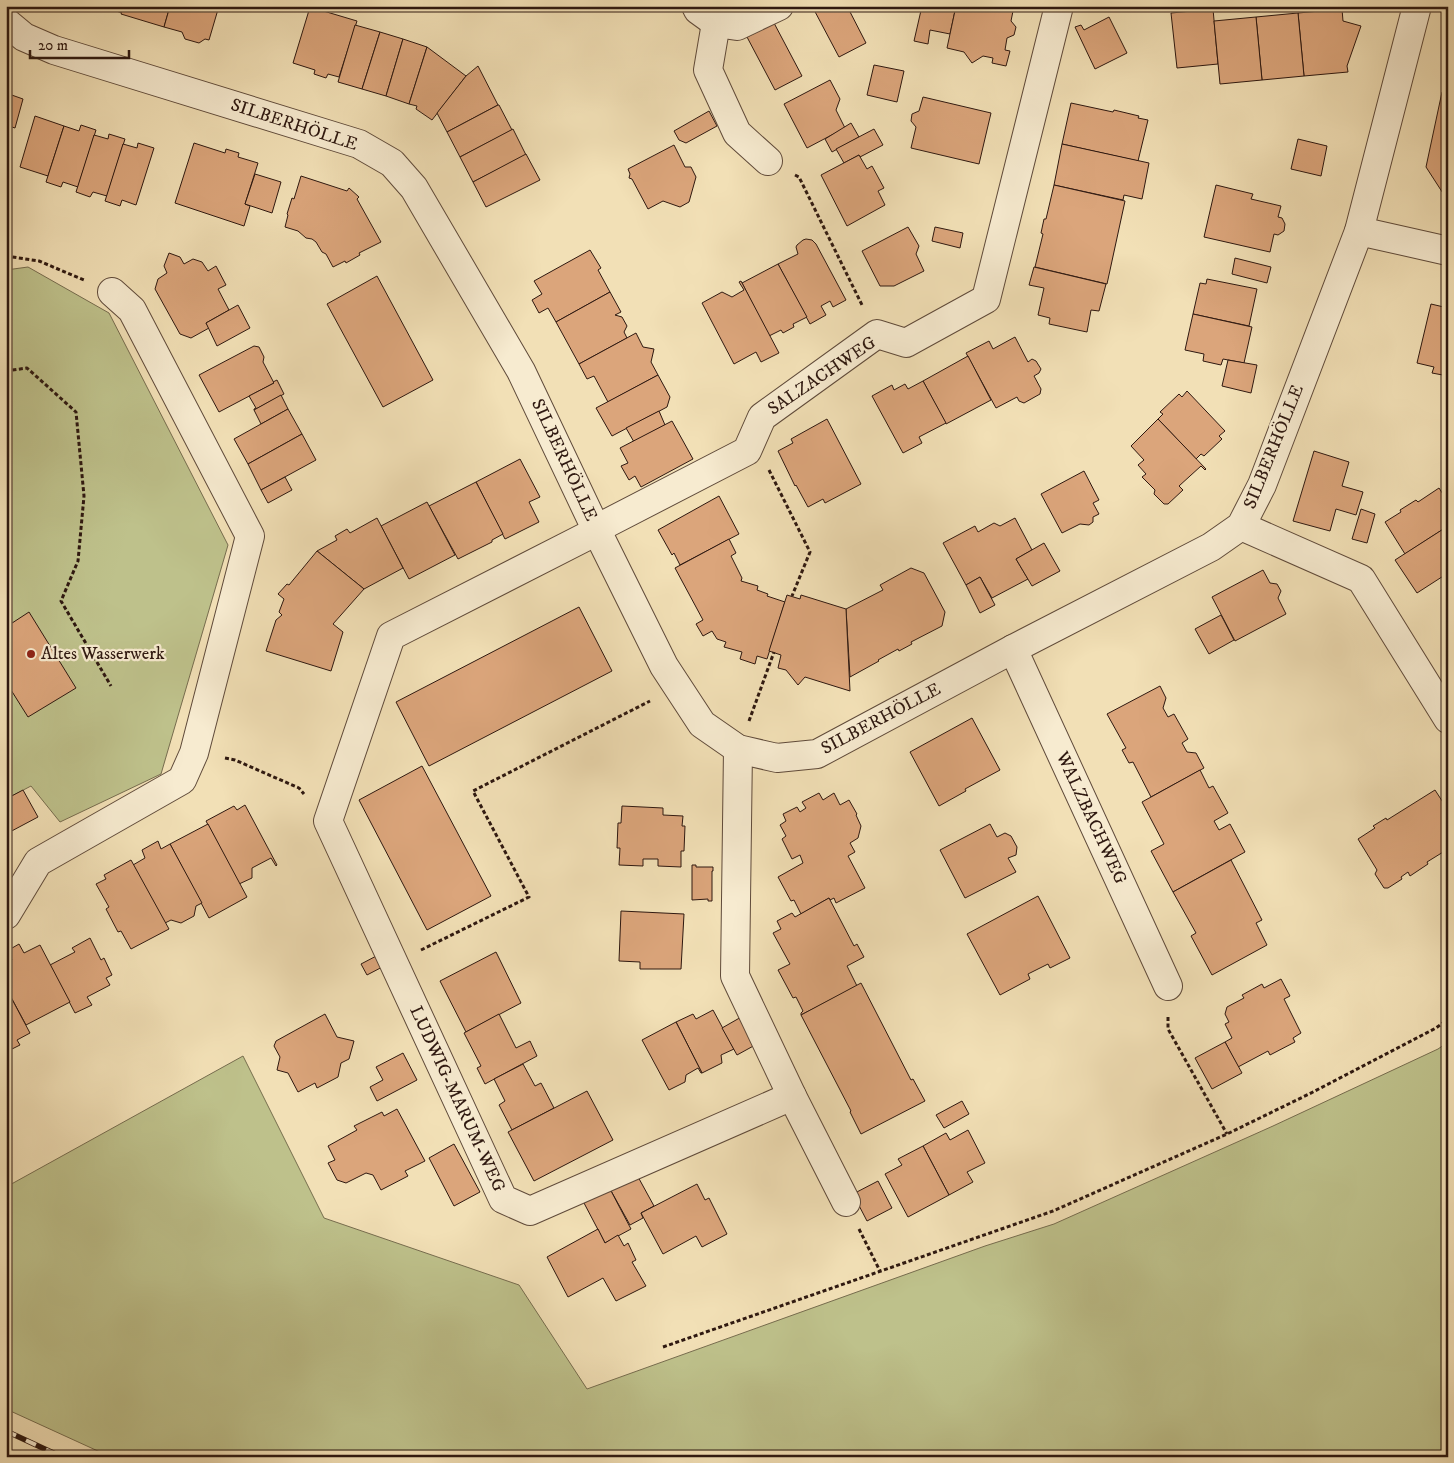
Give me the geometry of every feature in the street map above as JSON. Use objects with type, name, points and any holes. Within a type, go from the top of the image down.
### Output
[{"type":"street","points":[[768,160],[738,133],[708,70],[706,15],[738,26],[779,6]]},
{"type":"street","name":"SALZACHWEG","points":[[328,821],[391,636],[747,451],[762,417],[876,334],[906,344],[986,300],[1059,6]]},
{"type":"street","name":"SILBERHÖLLE","points":[[12,34],[54,50],[359,144],[392,163],[414,188],[521,371],[664,666],[702,724],[738,749],[777,758],[817,754],[1211,547],[1241,526],[1262,485],[1359,230],[1417,6]]},
{"type":"street","points":[[1359,230],[1448,250]]},
{"type":"street","points":[[6,915],[38,862],[182,780],[194,753],[250,536],[132,310],[112,292]]},
{"type":"street","points":[[1241,526],[1361,580],[1448,719]]},
{"type":"street","name":"WALZBACHWEG","points":[[1013,650],[1168,986]]},
{"type":"street","points":[[738,749],[735,976],[792,1096],[846,1202]]},
{"type":"street","name":"LUDWIG-MARUM-WEG","points":[[328,821],[503,1199],[530,1211],[792,1096]]},
{"type":"path","points":[[768,160],[799,177],[876,334]]},
{"type":"path","points":[[6,256],[39,260],[112,292]]},
{"type":"path","points":[[6,371],[27,368],[76,412],[84,496],[78,561],[61,602],[111,686]]},
{"type":"path","points":[[753,440],[810,552],[792,596]]},
{"type":"path","points":[[738,749],[774,652]]},
{"type":"path","points":[[394,963],[529,897],[472,791],[678,687]]},
{"type":"path","points":[[194,753],[235,760],[299,788],[328,821]]},
{"type":"path","points":[[1168,986],[1168,1029],[1227,1134]]},
{"type":"path","points":[[663,1347],[1053,1211],[1227,1134],[1436,1028],[1448,1019]]},
{"type":"path","points":[[846,1202],[880,1271]]},
{"type":"green space","points":[[28,267],[109,313],[228,545],[161,774],[60,822],[31,786],[6,799],[6,270]]},
{"type":"green space","points":[[1448,1042],[1448,1457],[111,1457],[6,1409],[6,1187],[243,1056],[324,1218],[519,1285],[587,1389],[985,1246],[1054,1224],[1273,1126],[1438,1049]]},
{"type":"building","points":[[101,6],[124,6],[122,13]]},
{"type":"building","points":[[124,6],[170,6],[164,27],[121,14]]},
{"type":"building","points":[[170,6],[219,6],[209,40],[205,39],[199,43],[185,39],[182,32],[164,27]]},
{"type":"building","points":[[812,6],[847,6],[866,43],[839,57]]},
{"type":"building","points":[[922,6],[956,6],[950,34],[930,30],[928,44],[914,41]]},
{"type":"building","points":[[956,6],[1014,6],[1011,21],[1016,27],[1014,35],[1007,38],[1005,50],[1010,51],[1006,66],[992,63],[993,58],[983,56],[972,63],[964,52],[947,48]]},
{"type":"building","points":[[310,7],[357,21],[339,77],[328,74],[326,78],[314,74],[315,70],[293,63]]},
{"type":"building","points":[[1213,9],[1218,64],[1177,68],[1171,13]]},
{"type":"building","points":[[1342,9],[1343,21],[1361,26],[1347,66],[1348,72],[1304,76],[1298,13]]},
{"type":"building","points":[[1298,13],[1304,76],[1262,80],[1256,17]]},
{"type":"building","points":[[1109,17],[1127,53],[1095,69],[1075,27],[1081,25],[1084,30]]},
{"type":"building","points":[[1256,17],[1262,80],[1220,84],[1214,21]]},
{"type":"building","points":[[774,23],[802,76],[775,90],[747,37]]},
{"type":"building","points":[[355,25],[380,32],[362,89],[338,82]]},
{"type":"building","points":[[380,32],[403,39],[386,96],[362,89]]},
{"type":"building","points":[[403,39],[427,47],[409,104],[386,96]]},
{"type":"building","points":[[427,47],[466,76],[432,120],[416,109],[417,106],[409,104]]},
{"type":"building","points":[[874,65],[904,71],[897,102],[867,95]]},
{"type":"building","points":[[478,66],[498,105],[447,132],[437,113],[466,76]]},
{"type":"building","points":[[830,80],[840,99],[836,110],[845,128],[807,148],[784,104]]},
{"type":"building","points":[[1442,92],[1448,94],[1448,201],[1426,167]]},
{"type":"building","points":[[6,93],[23,99],[15,128],[6,125]]},
{"type":"building","points":[[923,97],[991,113],[979,164],[911,148],[916,127],[911,121],[912,114],[919,111]]},
{"type":"building","points":[[1071,103],[1113,112],[1114,110],[1148,120],[1138,161],[1062,144]]},
{"type":"building","points":[[498,105],[512,130],[460,157],[447,132]]},
{"type":"building","points":[[709,111],[717,126],[686,143],[679,140],[674,131]]},
{"type":"building","points":[[35,116],[64,126],[48,176],[20,167]]},
{"type":"building","points":[[851,123],[859,137],[832,152],[825,139]]},
{"type":"building","points":[[81,125],[96,130],[78,187],[63,182],[61,187],[46,182],[64,126],[79,131]]},
{"type":"building","points":[[513,129],[526,155],[473,182],[460,157]]},
{"type":"building","points":[[874,129],[883,145],[844,163],[836,149]]},
{"type":"building","points":[[109,134],[125,139],[107,196],[93,192],[90,197],[76,192],[94,135],[108,139]]},
{"type":"building","points":[[1298,139],[1327,146],[1321,176],[1291,169]]},
{"type":"building","points":[[138,143],[154,148],[136,205],[122,200],[120,206],[105,201],[123,144],[137,148]]},
{"type":"building","points":[[194,143],[225,153],[226,149],[239,153],[238,157],[258,163],[245,204],[250,206],[244,226],[175,203]]},
{"type":"building","points":[[1062,144],[1149,163],[1142,199],[1124,195],[1123,200],[1054,185]]},
{"type":"building","points":[[674,145],[685,167],[691,167],[696,177],[689,202],[680,207],[663,201],[648,209],[632,179],[629,178],[628,169]]},
{"type":"building","points":[[526,154],[540,180],[486,207],[473,182]]},
{"type":"building","points":[[859,155],[867,169],[872,166],[884,188],[878,191],[885,205],[847,226],[821,175]]},
{"type":"building","points":[[255,174],[281,182],[272,213],[245,204]]},
{"type":"building","points":[[301,176],[347,191],[349,188],[359,197],[357,199],[381,242],[359,253],[360,255],[346,263],[345,261],[333,267],[326,254],[322,252],[316,242],[306,238],[298,231],[285,227],[292,198],[294,199]]},
{"type":"building","points":[[1054,185],[1125,201],[1107,284],[1035,267],[1043,234],[1041,233],[1044,219],[1046,219]]},
{"type":"building","points":[[1216,185],[1253,194],[1251,199],[1281,206],[1278,217],[1282,218],[1285,224],[1284,231],[1278,235],[1274,234],[1270,252],[1204,237]]},
{"type":"building","points":[[908,227],[919,246],[916,254],[924,271],[894,286],[880,286],[862,251]]},
{"type":"building","points":[[935,227],[963,233],[960,248],[932,241]]},
{"type":"building","points":[[806,239],[812,240],[816,244],[846,300],[833,307],[830,301],[821,306],[826,315],[810,324],[778,264],[798,254],[797,245]]},
{"type":"building","points":[[590,250],[601,268],[598,270],[610,292],[556,322],[548,308],[539,313],[532,300],[542,294],[534,281]]},
{"type":"building","points":[[169,253],[180,257],[184,264],[193,259],[202,262],[208,271],[216,266],[226,285],[218,289],[229,310],[206,323],[209,328],[191,338],[180,334],[155,289],[158,279],[167,273],[164,266]]},
{"type":"building","points":[[1235,258],[1271,267],[1267,283],[1232,274]]},
{"type":"building","points":[[778,264],[807,317],[793,324],[794,327],[783,333],[781,330],[769,336],[742,283]]},
{"type":"building","points":[[1034,267],[1106,284],[1099,311],[1091,310],[1087,332],[1049,324],[1050,318],[1038,315],[1044,288],[1029,285]]},
{"type":"building","points":[[377,276],[433,380],[383,407],[327,304]]},
{"type":"building","points":[[1207,279],[1257,289],[1249,326],[1193,314],[1200,283],[1206,284]]},
{"type":"building","points":[[741,281],[779,353],[761,362],[756,352],[734,364],[702,303],[722,292],[732,297],[744,290],[739,282]]},
{"type":"building","points":[[610,292],[621,312],[615,315],[622,317],[627,326],[624,332],[627,338],[579,364],[556,322]]},
{"type":"building","points":[[1431,304],[1448,308],[1448,376],[1432,373],[1434,367],[1417,363]]},
{"type":"building","points":[[238,305],[250,328],[217,346],[206,323]]},
{"type":"building","points":[[1193,314],[1252,327],[1244,363],[1223,359],[1221,365],[1203,361],[1204,354],[1185,350]]},
{"type":"building","points":[[636,333],[643,347],[654,349],[651,362],[658,375],[608,402],[594,376],[587,379],[579,364]]},
{"type":"building","points":[[1015,337],[1028,362],[1032,359],[1036,361],[1041,369],[1034,376],[1041,389],[1040,394],[1024,403],[1019,401],[1017,397],[996,408],[966,353],[989,341],[993,349]]},
{"type":"building","points":[[254,346],[259,347],[264,357],[263,362],[274,383],[219,412],[199,375]]},
{"type":"building","points":[[968,356],[991,400],[946,424],[923,381]]},
{"type":"building","points":[[1228,360],[1257,365],[1251,393],[1222,386]]},
{"type":"building","points":[[658,375],[670,397],[667,407],[612,436],[596,408]]},
{"type":"building","points":[[277,380],[284,394],[254,410],[256,408],[249,396]]},
{"type":"building","points":[[923,381],[946,423],[919,437],[922,443],[903,453],[872,396],[892,385],[894,390],[905,384],[908,389]]},
{"type":"building","points":[[1187,391],[1225,431],[1219,436],[1222,439],[1204,456],[1201,454],[1196,459],[1158,419],[1163,414],[1160,412],[1179,394],[1182,397]]},
{"type":"building","points":[[281,395],[288,409],[261,424],[254,410]]},
{"type":"building","points":[[288,409],[302,434],[248,464],[234,439]]},
{"type":"building","points":[[659,411],[665,425],[634,442],[626,428]]},
{"type":"building","points":[[827,419],[861,484],[825,503],[823,499],[808,507],[795,486],[778,451],[793,443],[791,439]]},
{"type":"building","points":[[1158,419],[1206,469],[1201,466],[1179,486],[1183,490],[1168,504],[1164,504],[1154,494],[1155,490],[1142,477],[1146,474],[1138,465],[1144,460],[1131,446]]},
{"type":"building","points":[[672,421],[693,459],[641,487],[635,476],[629,480],[621,466],[628,463],[620,448]]},
{"type":"building","points":[[302,434],[316,460],[261,490],[248,464]]},
{"type":"building","points":[[1314,451],[1349,462],[1342,486],[1363,492],[1356,515],[1336,509],[1330,531],[1293,521]]},
{"type":"building","points":[[520,459],[540,497],[529,502],[539,522],[505,539],[476,482]]},
{"type":"building","points":[[1084,471],[1099,500],[1093,503],[1099,514],[1093,517],[1093,522],[1089,525],[1080,524],[1062,533],[1041,494]]},
{"type":"building","points":[[285,477],[292,490],[268,503],[261,490]]},
{"type":"building","points":[[476,482],[503,534],[492,540],[492,542],[458,559],[429,506]]},
{"type":"building","points":[[1439,488],[1448,502],[1448,526],[1405,554],[1385,522],[1401,512],[1400,510],[1416,500],[1418,502]]},
{"type":"building","points":[[719,496],[739,534],[680,565],[658,530]]},
{"type":"building","points":[[427,502],[455,555],[409,579],[381,526]]},
{"type":"building","points":[[1361,509],[1375,514],[1367,543],[1352,539]]},
{"type":"building","points":[[377,518],[403,568],[364,589],[317,551],[337,540],[335,536],[347,529],[350,533]]},
{"type":"building","points":[[1015,518],[1032,550],[1016,559],[1028,579],[992,598],[980,577],[966,585],[943,543],[975,526],[978,532],[994,523],[1000,526]]},
{"type":"building","points":[[1448,526],[1448,573],[1417,593],[1395,560]]},
{"type":"building","points":[[729,539],[736,553],[731,556],[742,578],[741,581],[758,586],[757,590],[768,594],[767,596],[785,602],[767,659],[757,656],[755,664],[740,659],[742,652],[724,647],[726,642],[717,639],[712,631],[703,636],[696,624],[703,620],[675,568]]},
{"type":"building","points":[[1044,543],[1060,571],[1032,586],[1016,559]]},
{"type":"building","points":[[317,551],[364,589],[333,624],[343,632],[331,671],[266,651],[276,620],[282,615],[279,612],[284,599],[278,594],[287,584],[289,585]]},
{"type":"building","points":[[911,568],[924,573],[945,612],[942,626],[850,677],[846,609],[883,590],[880,585]]},
{"type":"building","points":[[1263,570],[1270,583],[1277,584],[1281,591],[1278,598],[1286,614],[1235,641],[1212,597]]},
{"type":"building","points":[[980,577],[995,605],[980,613],[966,585]]},
{"type":"building","points":[[787,595],[800,599],[801,595],[846,609],[850,691],[805,677],[798,685],[786,670],[778,668],[781,655],[769,651]]},
{"type":"building","points":[[579,607],[612,671],[429,766],[396,702]]},
{"type":"building","name":"Altes Wasserwerk","points":[[29,612],[76,688],[28,717],[6,682],[6,627]]},
{"type":"building","points":[[1221,615],[1234,640],[1209,654],[1195,629]]},
{"type":"building","points":[[1160,686],[1166,698],[1163,708],[1168,717],[1174,714],[1188,739],[1182,743],[1187,752],[1196,753],[1204,768],[1151,797],[1133,762],[1129,763],[1122,750],[1126,748],[1107,714]]},
{"type":"building","points":[[972,718],[1000,770],[939,806],[910,752]]},
{"type":"building","points":[[422,766],[491,896],[427,930],[359,800]]},
{"type":"building","points":[[1200,770],[1209,788],[1213,786],[1228,813],[1214,821],[1219,830],[1230,824],[1245,852],[1173,892],[1151,851],[1164,844],[1142,802]]},
{"type":"building","points":[[23,790],[38,817],[6,834],[6,799]]},
{"type":"building","points":[[1435,790],[1448,810],[1448,849],[1427,862],[1428,864],[1410,876],[1408,872],[1401,877],[1402,879],[1388,888],[1384,888],[1375,874],[1377,870],[1358,839],[1375,828],[1373,826],[1386,818],[1387,820]]},
{"type":"building","points":[[819,793],[823,800],[834,793],[840,805],[849,800],[857,814],[861,826],[858,838],[850,843],[855,852],[848,856],[865,888],[836,903],[834,898],[830,900],[829,898],[801,914],[794,900],[791,901],[778,877],[803,863],[800,855],[792,859],[782,839],[786,836],[780,825],[786,821],[783,814],[797,807],[800,812],[806,808],[802,802]]},
{"type":"building","points":[[245,805],[277,865],[271,858],[252,868],[252,878],[239,884],[206,821],[234,806],[237,810]]},
{"type":"building","points":[[622,806],[663,808],[663,815],[683,816],[682,826],[685,826],[684,851],[681,851],[681,867],[658,866],[658,859],[643,859],[643,866],[619,865],[620,848],[617,848],[618,823],[621,823]]},
{"type":"building","points":[[208,824],[247,897],[209,918],[170,844]]},
{"type":"building","points":[[990,824],[997,837],[1005,833],[1011,836],[1017,847],[1016,855],[1008,858],[1016,872],[965,898],[940,850]]},
{"type":"building","points":[[158,841],[161,849],[170,844],[202,903],[196,906],[194,916],[181,923],[171,920],[165,923],[133,865],[145,858],[142,850]]},
{"type":"building","points":[[131,860],[169,929],[131,949],[121,931],[118,932],[106,909],[109,907],[96,884],[106,879],[104,875]]},
{"type":"building","points":[[1231,860],[1262,920],[1256,923],[1267,945],[1212,975],[1191,936],[1196,933],[1173,892]]},
{"type":"building","points":[[692,865],[696,865],[696,867],[713,867],[712,901],[708,901],[708,899],[692,900]]},
{"type":"building","points":[[1038,896],[1070,958],[1050,968],[1048,964],[1028,974],[1030,979],[1000,995],[967,934]]},
{"type":"building","points":[[829,898],[854,946],[857,944],[864,957],[847,966],[857,986],[801,1015],[803,1011],[796,997],[793,998],[778,970],[790,964],[773,933],[781,929],[777,921],[792,913],[795,917]]},
{"type":"building","points":[[621,911],[684,914],[681,969],[640,969],[640,962],[619,961]]},
{"type":"building","points":[[90,938],[101,960],[104,958],[112,975],[106,978],[110,985],[87,997],[92,1005],[75,1013],[50,965],[75,952],[72,948]]},
{"type":"building","points":[[19,944],[24,953],[40,945],[70,1002],[26,1025],[6,988],[6,963],[12,960],[7,951]]},
{"type":"building","points":[[496,952],[521,1003],[466,1032],[440,981]]},
{"type":"building","points":[[382,953],[388,964],[367,975],[361,964]]},
{"type":"building","points":[[1281,979],[1290,996],[1284,999],[1301,1033],[1293,1038],[1295,1042],[1270,1055],[1268,1051],[1238,1067],[1225,1042],[1232,1038],[1225,1024],[1229,1022],[1225,1014],[1227,1007],[1244,998],[1242,995],[1262,984],[1264,988]]},
{"type":"building","points":[[861,983],[911,1080],[913,1079],[925,1101],[861,1134],[801,1015]]},
{"type":"building","points":[[6,988],[30,1033],[17,1040],[20,1045],[6,1052]]},
{"type":"building","points":[[713,1010],[734,1049],[721,1055],[722,1063],[702,1073],[676,1022],[693,1014],[696,1019]]},
{"type":"building","points":[[325,1014],[337,1037],[354,1041],[349,1059],[341,1063],[338,1077],[317,1088],[315,1083],[298,1092],[288,1073],[277,1070],[280,1057],[274,1046],[276,1041]]},
{"type":"building","points":[[499,1014],[516,1048],[530,1041],[537,1056],[485,1084],[477,1068],[481,1066],[464,1033]]},
{"type":"building","points":[[743,1016],[757,1044],[737,1055],[722,1028]]},
{"type":"building","points":[[676,1022],[702,1073],[698,1068],[686,1075],[685,1082],[669,1090],[642,1040]]},
{"type":"building","points":[[1225,1042],[1242,1073],[1212,1089],[1195,1058]]},
{"type":"building","points":[[403,1053],[417,1080],[377,1101],[370,1087],[383,1080],[376,1067]]},
{"type":"building","points":[[523,1064],[535,1086],[541,1083],[554,1108],[512,1130],[499,1105],[505,1101],[494,1079]]},
{"type":"building","points":[[587,1091],[613,1140],[534,1181],[508,1132]]},
{"type":"building","points":[[962,1101],[969,1114],[944,1128],[936,1115]]},
{"type":"building","points":[[397,1109],[425,1161],[405,1171],[408,1176],[381,1190],[373,1175],[366,1173],[346,1183],[337,1180],[328,1163],[335,1160],[328,1146],[357,1130],[354,1126],[382,1112],[384,1116]]},
{"type":"building","points":[[968,1130],[985,1163],[967,1172],[973,1182],[949,1195],[923,1146],[946,1133],[950,1140]]},
{"type":"building","points":[[454,1144],[480,1192],[454,1206],[429,1158]]},
{"type":"building","points":[[923,1146],[949,1195],[908,1217],[885,1174],[902,1165],[898,1159]]},
{"type":"building","points":[[637,1175],[654,1206],[641,1213],[643,1218],[630,1225],[610,1189]]},
{"type":"building","points":[[878,1181],[892,1208],[867,1221],[853,1194]]},
{"type":"building","points":[[697,1184],[705,1200],[709,1198],[727,1234],[702,1247],[696,1236],[663,1254],[641,1213]]},
{"type":"building","points":[[610,1189],[631,1229],[605,1243],[584,1203]]},
{"type":"building","points":[[598,1229],[605,1243],[618,1235],[624,1246],[628,1243],[636,1260],[632,1262],[646,1286],[616,1301],[603,1278],[568,1297],[547,1257]]},
{"type":"railway","points":[[6,1431],[62,1457]]},
{"type":"railway","points":[[6,1455],[11,1457]]},
{"type":"place","name":"Altes Wasserwerk","points":[[31,654]]}]
